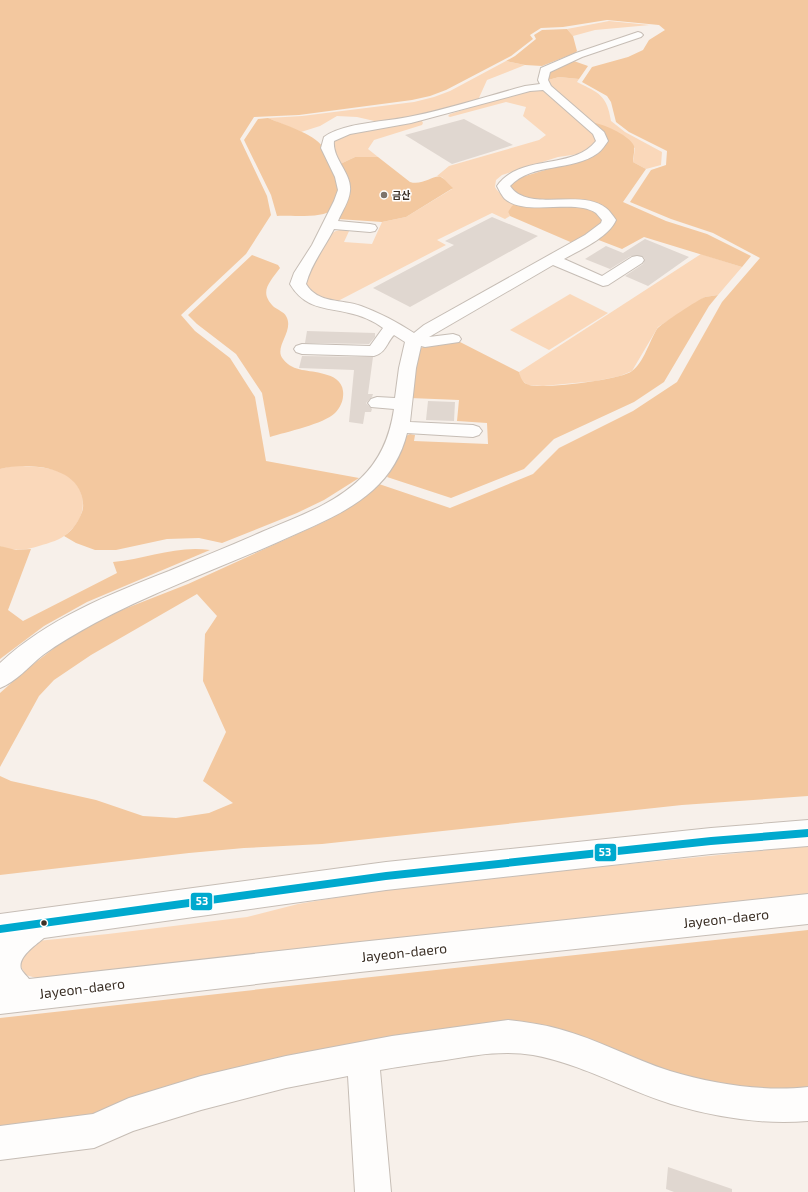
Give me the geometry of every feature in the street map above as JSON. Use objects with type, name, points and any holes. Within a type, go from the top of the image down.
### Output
[{"type":"main road","points":[[0,678],[38,646],[67,628],[101,610],[233,554],[318,515],[348,499],[368,484],[390,456],[397,440],[414,340],[430,328],[553,259],[607,225],[609,220],[603,211],[590,206],[532,202],[511,197],[505,192],[503,186],[511,177],[536,168],[588,154],[600,146],[602,141],[598,132],[546,86],[544,80],[545,70],[588,57],[638,35]]},
{"type":"main road","points":[[453,339],[426,342],[414,340],[394,327],[364,312],[312,299],[301,289],[298,284],[301,273],[319,245],[330,224],[341,201],[344,190],[341,177],[327,148],[327,144],[332,137],[351,130],[424,118],[529,88],[546,86]]},
{"type":"main road","points":[[330,224],[370,228]]},
{"type":"main road","points":[[553,259],[603,282],[636,260]]},
{"type":"main road","points":[[302,349],[374,351],[378,348],[384,335],[394,327]]},
{"type":"main road","points":[[377,403],[402,404]]},
{"type":"main road","points":[[399,427],[473,432]]},
{"type":"main road","points":[[0,929],[386,876],[711,841],[808,833]]},
{"type":"main road","name":"Jayeon-daero","points":[[11,996],[808,909]]},
{"type":"main road","points":[[11,996],[4,963],[12,946],[39,924]]},
{"type":"main road","points":[[0,1143],[94,1131],[129,1115],[201,1093],[286,1072],[363,1057],[471,1040],[508,1036],[533,1039],[560,1045],[670,1086],[725,1101],[787,1106],[808,1104]]},
{"type":"main road","points":[[363,1057],[373,1192]]},
{"type":"shaded area","points":[[0,0],[808,0],[808,796],[682,805],[322,844],[244,848],[189,853],[0,875],[0,776],[11,781],[96,800],[143,816],[176,818],[209,813],[233,803],[203,781],[226,732],[203,681],[205,634],[217,616],[197,594],[91,655],[54,680],[39,696],[0,767],[0,693],[27,669],[66,639],[109,615],[188,584],[326,521],[369,494],[379,484],[450,508],[533,474],[559,448],[633,411],[677,382],[722,302],[760,258],[713,233],[671,219],[630,202],[651,170],[666,165],[667,151],[629,132],[616,122],[611,102],[607,96],[582,82],[592,67],[628,57],[643,50],[649,40],[665,30],[659,25],[607,20],[563,27],[541,28],[530,35],[533,39],[511,56],[446,90],[430,96],[412,100],[299,115],[254,117],[240,139],[267,196],[271,215],[246,254],[181,315],[195,331],[230,358],[255,397],[266,461],[359,478],[324,500],[297,513],[222,543],[199,538],[167,539],[116,550],[95,550],[76,543],[64,536],[75,526],[83,508],[82,497],[77,486],[70,478],[60,472],[35,466],[0,469]]},
{"type":"shaded area","points":[[609,21],[650,25],[595,30],[573,36],[567,29]]},
{"type":"shaded area","points":[[567,29],[573,36],[577,51],[575,53],[542,66],[525,65],[506,61],[515,56],[536,39],[534,35],[542,30]]},
{"type":"shaded area","points":[[571,60],[588,66],[579,79],[559,77],[548,80],[547,72]]},
{"type":"shaded area","points":[[506,61],[525,65],[487,80],[478,100],[453,108],[383,123],[357,117],[337,116],[320,126],[301,132],[268,118],[302,116],[414,102],[450,91]]},
{"type":"shaded area","points":[[559,77],[579,79],[577,82],[601,96],[607,105],[611,121],[625,132],[662,152],[661,165],[646,169],[633,162],[635,148],[592,124],[555,93],[548,80]]},
{"type":"shaded area","points":[[536,89],[544,90],[597,136],[594,148],[579,154],[558,157],[502,175],[496,180],[495,187],[502,195],[519,202],[508,212],[510,216],[505,219],[492,213],[437,240],[446,245],[336,302],[314,295],[305,282],[306,277],[326,240],[334,232],[350,229],[344,242],[372,244],[382,222],[406,217],[452,189],[442,177],[437,176],[449,166],[539,140],[546,135],[523,116],[526,107],[506,102],[450,117],[448,116],[450,114],[520,92]]},
{"type":"shaded area","points":[[268,118],[298,130],[318,142],[326,151],[340,188],[332,209],[328,212],[307,216],[277,216],[271,195],[244,140],[258,119]]},
{"type":"shaded area","points":[[421,119],[423,123],[422,125],[374,140],[368,149],[378,157],[355,157],[338,165],[332,140],[337,136]]},
{"type":"shaded area","points":[[595,123],[605,126],[628,138],[634,146],[633,162],[646,169],[623,202],[666,221],[707,234],[751,256],[742,267],[644,237],[622,249],[596,239],[607,210],[530,200],[512,194],[510,185],[522,177],[565,164],[602,148],[592,124]]},
{"type":"shaded area","points":[[355,157],[378,157],[410,182],[415,183],[435,177],[441,177],[453,188],[406,217],[382,222],[338,219],[338,165]]},
{"type":"shaded area","points":[[519,202],[568,205],[595,209],[605,220],[575,244],[510,216],[508,212],[512,206]]},
{"type":"shaded area","points":[[701,254],[742,267],[718,295],[705,297],[658,327],[632,371],[620,376],[596,381],[543,386],[528,385],[521,380],[519,372]]},
{"type":"shaded area","points":[[252,255],[278,265],[280,268],[269,283],[266,292],[269,302],[286,316],[288,322],[288,327],[281,349],[283,359],[292,367],[297,369],[318,372],[334,378],[341,384],[343,391],[340,406],[330,417],[314,424],[270,437],[262,393],[236,354],[197,324],[188,315]]},
{"type":"shaded area","points":[[570,294],[608,313],[549,350],[510,330]]},
{"type":"shaded area","points":[[718,295],[709,306],[664,382],[634,402],[554,439],[524,469],[451,498],[387,477],[398,459],[406,436],[410,434],[415,435],[414,441],[488,444],[487,423],[457,421],[459,400],[410,398],[418,350],[423,347],[460,342],[519,372],[523,382],[529,385],[565,385],[613,378],[632,371],[636,367],[660,326],[701,299]]},
{"type":"shaded area","points":[[12,466],[42,467],[57,471],[69,477],[75,483],[80,490],[82,497],[82,512],[75,526],[66,535],[55,541],[30,549],[14,550],[0,546],[0,469]]},
{"type":"shaded area","points":[[0,546],[16,550],[31,549],[8,610],[23,621],[117,573],[113,562],[186,549],[210,550],[87,602],[44,626],[0,659]]},
{"type":"shaded area","points":[[808,846],[808,895],[36,978],[26,975],[21,967],[21,958],[37,941],[247,917],[298,904],[399,887]]},
{"type":"shaded area","points":[[808,930],[808,1089],[753,1088],[707,1081],[653,1067],[556,1031],[90,1120],[0,1129],[0,1018]]},
{"type":"building","points":[[464,119],[513,145],[452,164],[405,135]]},
{"type":"building","points":[[492,217],[538,236],[410,307],[373,288],[454,245],[445,241]]},
{"type":"building","points":[[645,239],[689,257],[648,286],[625,276],[643,264],[645,259],[642,256],[631,256],[610,269],[585,259],[606,246],[623,253]]},
{"type":"building","points":[[307,331],[375,333],[375,337],[369,344],[305,343]]},
{"type":"building","points":[[302,356],[373,357],[368,394],[373,394],[366,403],[372,409],[371,412],[365,412],[363,424],[349,422],[354,370],[299,368]]},
{"type":"building","points":[[428,401],[455,402],[454,421],[426,420]]},
{"type":"building","points":[[668,1167],[732,1189],[732,1192],[674,1192],[666,1189]]},
{"type":"transit line","name":"53","points":[[0,929],[386,876],[711,841],[808,833]]},
{"type":"place","name":"금산","points":[[384,195]]}]
